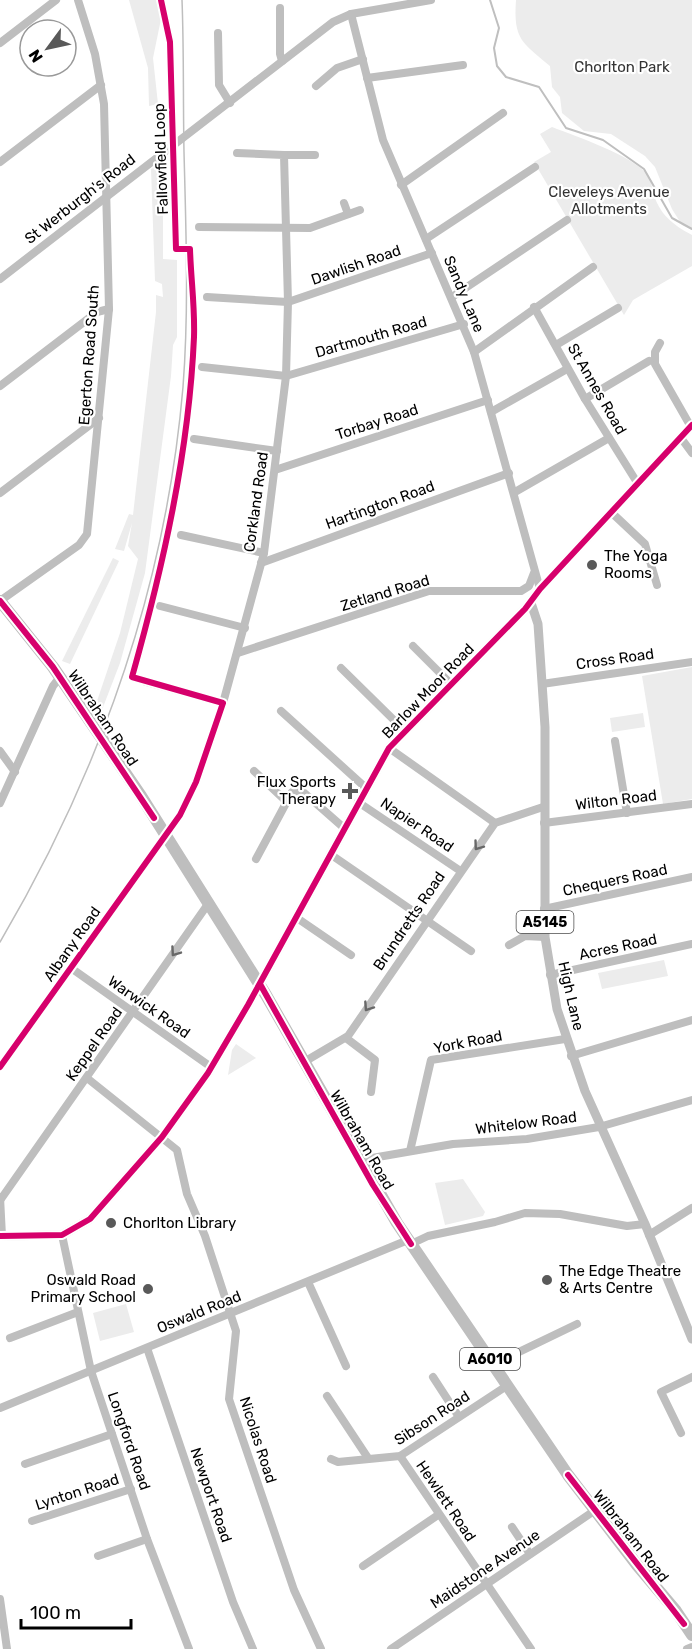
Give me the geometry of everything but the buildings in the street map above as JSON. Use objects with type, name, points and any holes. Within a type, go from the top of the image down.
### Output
[{"type":"highway","name":"Wilbraham Road","points":[[0,601],[60,677],[165,834],[260,984],[361,1162],[410,1242],[594,1510],[676,1611]]},
{"type":"highway","points":[[676,1611],[692,1624]]},
{"type":"highway","points":[[676,1611],[692,1635]]},
{"type":"main road","name":"Barlow Moor Road","points":[[62,1235],[90,1219],[162,1137],[211,1067],[297,918],[389,748],[404,730],[531,603],[540,590],[692,426]]},
{"type":"main road","name":"High Lane","points":[[531,603],[538,624],[542,684],[544,909],[550,975],[571,1056],[599,1127],[649,1235]]},
{"type":"main road","points":[[1,1236],[62,1235]]},
{"type":"main road","name":"A5145","points":[[649,1235],[692,1339]]},
{"type":"street","points":[[0,43],[56,0]]},
{"type":"street","name":"Egerton Road South","points":[[0,601],[79,545],[87,534],[109,309],[104,104],[95,54],[78,0]]},
{"type":"street","name":"St Werburgh's Road","points":[[0,279],[333,22],[351,14],[431,0]]},
{"type":"street","points":[[280,8],[282,61]]},
{"type":"street","name":"Sandy Lane","points":[[351,14],[383,140],[464,324],[474,352],[515,492],[540,590]]},
{"type":"street","points":[[218,33],[219,85],[230,103]]},
{"type":"street","points":[[316,86],[337,68],[363,59]]},
{"type":"street","points":[[368,78],[462,65]]},
{"type":"street","points":[[0,162],[101,85]]},
{"type":"street","points":[[401,185],[503,113]]},
{"type":"street","points":[[237,153],[315,155]]},
{"type":"street","name":"Corkland Road","points":[[165,834],[189,799],[223,703],[264,552],[286,376],[288,229],[284,155]]},
{"type":"street","points":[[426,240],[535,167]]},
{"type":"street","points":[[344,203],[348,214]]},
{"type":"street","points":[[199,227],[310,228],[360,210]]},
{"type":"street","points":[[452,297],[567,220]]},
{"type":"street","name":"Dawlish Road","points":[[288,302],[432,253]]},
{"type":"street","points":[[474,352],[534,306],[593,267]]},
{"type":"street","points":[[207,297],[288,302]]},
{"type":"street","name":"St Annes Road","points":[[534,306],[567,369],[638,484]]},
{"type":"street","points":[[556,345],[618,308]]},
{"type":"street","points":[[0,386],[97,312],[109,309]]},
{"type":"street","name":"Dartmouth Road","points":[[286,376],[464,324]]},
{"type":"street","points":[[660,343],[655,352],[655,364],[692,426]]},
{"type":"street","points":[[585,399],[649,361]]},
{"type":"street","points":[[202,367],[286,376]]},
{"type":"street","points":[[491,412],[567,369]]},
{"type":"street","name":"Torbay Road","points":[[275,470],[488,400]]},
{"type":"street","points":[[0,493],[99,418]]},
{"type":"street","points":[[515,492],[609,438]]},
{"type":"street","points":[[681,438],[692,453]]},
{"type":"street","points":[[194,439],[277,451]]},
{"type":"street","name":"Hartington Road","points":[[261,563],[509,473]]},
{"type":"street","points":[[612,513],[645,544],[657,585]]},
{"type":"street","points":[[181,534],[264,552]]},
{"type":"street","name":"Zetland Road","points":[[238,653],[429,591],[521,591],[529,586],[534,573]]},
{"type":"street","points":[[160,606],[245,628]]},
{"type":"street","points":[[413,646],[451,684]]},
{"type":"street","name":"Cross Road","points":[[542,684],[692,662]]},
{"type":"street","points":[[341,668],[404,730]]},
{"type":"street","points":[[0,803],[53,686],[60,677]]},
{"type":"street","points":[[146,682],[223,703]]},
{"type":"street","points":[[281,711],[366,788]]},
{"type":"street","points":[[615,741],[627,813]]},
{"type":"street","points":[[389,748],[495,823],[543,807]]},
{"type":"street","points":[[0,751],[15,772]]},
{"type":"street","points":[[254,771],[286,801]]},
{"type":"street","points":[[256,859],[292,792],[302,791],[344,828]]},
{"type":"street","name":"Napier Road","points":[[358,802],[459,870]]},
{"type":"street","name":"Wilton Road","points":[[544,823],[692,804]]},
{"type":"street","name":"Brundretts Road","points":[[304,1062],[346,1038],[459,870],[495,823]]},
{"type":"street","name":"Albany Road","points":[[0,1067],[165,834]]},
{"type":"street","points":[[330,854],[471,951]]},
{"type":"street","name":"Chequers Road","points":[[544,909],[692,877]]},
{"type":"street","name":"Keppel Road","points":[[1,1198],[208,904]]},
{"type":"street","points":[[297,918],[351,955]]},
{"type":"street","points":[[509,945],[525,936],[545,937]]},
{"type":"street","name":"Acres Road","points":[[550,975],[692,944]]},
{"type":"street","name":"Warwick Road","points":[[71,968],[211,1067]]},
{"type":"street","points":[[571,1056],[692,1020]]},
{"type":"street","points":[[346,1038],[375,1060],[371,1092]]},
{"type":"street","name":"York Road","points":[[410,1151],[431,1060],[565,1039]]},
{"type":"street","name":"Nicolas Road","points":[[87,1078],[177,1150],[187,1194],[205,1236],[236,1331],[229,1399],[294,1590],[321,1649]]},
{"type":"street","name":"Whitelow Road","points":[[361,1162],[453,1144],[527,1139],[599,1127],[692,1100]]},
{"type":"street","points":[[1,1198],[1,1236]]},
{"type":"street","points":[[649,1235],[692,1208]]},
{"type":"street","name":"Oswald Road","points":[[0,1408],[428,1236],[495,1222],[525,1213],[560,1214],[627,1226],[645,1224]]},
{"type":"street","name":"Longford Road","points":[[62,1235],[91,1371],[147,1539],[189,1649]]},
{"type":"street","points":[[309,1282],[346,1366]]},
{"type":"street","points":[[10,1338],[78,1312]]},
{"type":"street","points":[[494,1364],[577,1324]]},
{"type":"street","name":"Newport Road","points":[[147,1348],[233,1602],[253,1649]]},
{"type":"street","points":[[433,1377],[459,1417]]},
{"type":"street","points":[[681,1433],[661,1392],[692,1377]]},
{"type":"street","name":"Sibson Road","points":[[331,1459],[338,1462],[400,1456],[508,1385]]},
{"type":"street","points":[[327,1396],[368,1458]]},
{"type":"street","points":[[25,1464],[112,1434]]},
{"type":"street","name":"Hewlett Road","points":[[400,1456],[531,1649]]},
{"type":"street","name":"Lynton Road","points":[[32,1521],[131,1489]]},
{"type":"street","name":"Maidstone Avenue","points":[[391,1649],[594,1510]]},
{"type":"street","points":[[363,1566],[438,1515]]},
{"type":"street","points":[[512,1527],[530,1554]]},
{"type":"street","points":[[98,1556],[147,1539]]},
{"type":"street","points":[[0,1599],[7,1649]]},
{"type":"street","points":[[687,1649],[692,1647]]},
{"type":"green space","points":[[129,0],[158,0],[161,19],[153,58],[158,104],[149,106],[148,68]]},
{"type":"green space","name":"Chorlton Park","points":[[516,0],[692,0],[692,230],[682,225],[672,209],[655,167],[645,156],[611,134],[584,131],[562,113],[560,97],[552,87],[550,66],[527,46],[518,32],[515,13]]},
{"type":"green space","name":"Cleveleys Avenue Allotments","points":[[552,127],[603,147],[640,167],[651,181],[652,190],[663,213],[673,223],[692,235],[692,266],[633,300],[624,315],[534,162],[551,152],[540,134]]},
{"type":"green space","points":[[163,164],[163,259],[177,260],[177,337],[173,345],[145,573],[120,663],[100,715],[95,707],[120,633],[138,559],[128,546],[132,523],[124,551],[115,549],[129,514],[133,515],[156,295],[163,297],[162,284],[155,281],[151,169]]},
{"type":"green space","points":[[113,558],[119,561],[70,664],[62,661]]},
{"type":"green space","points":[[692,667],[692,799],[663,804],[642,676]]},
{"type":"green space","points":[[643,713],[645,727],[612,732],[610,718]]},
{"type":"green space","points":[[664,960],[668,976],[602,989],[598,973]]},
{"type":"green space","points":[[236,1044],[256,1058],[228,1075],[232,1050]]},
{"type":"green space","points":[[463,1179],[485,1212],[483,1216],[445,1225],[435,1183]]},
{"type":"green space","points":[[126,1304],[134,1332],[100,1341],[93,1313]]},
{"type":"waterway","points":[[490,0],[499,28],[494,48],[497,66],[506,77],[539,87],[566,128],[603,140],[644,169],[672,218],[692,229]]},
{"type":"tram line","points":[[0,942],[36,877],[97,744],[123,675],[144,605],[161,533],[174,461],[185,358],[182,0]]},
{"type":"cycle path","name":"Fallowfield Loop","points":[[0,1067],[180,815],[196,782],[223,703],[132,677],[173,509],[187,423],[194,337],[190,249],[176,249],[170,42],[161,0]]},
{"type":"cycle path","points":[[0,1236],[62,1235],[90,1219],[162,1137],[208,1073],[248,1005],[389,748],[525,609],[540,589],[692,425]]},
{"type":"cycle path","points":[[0,601],[53,667],[154,818]]},
{"type":"cycle path","points":[[260,984],[373,1185],[411,1244]]},
{"type":"cycle path","points":[[568,1475],[684,1624]]},
{"type":"place","name":"The Yoga Rooms","points":[[592,565]]},
{"type":"place","name":"Flux Sports Therapy","points":[[350,791]]},
{"type":"place","name":"Chorlton Library","points":[[111,1223]]},
{"type":"place","name":"The Edge Theatre & Arts Centre","points":[[547,1280]]},
{"type":"place","name":"Oswald Road Primary School","points":[[148,1289]]}]
